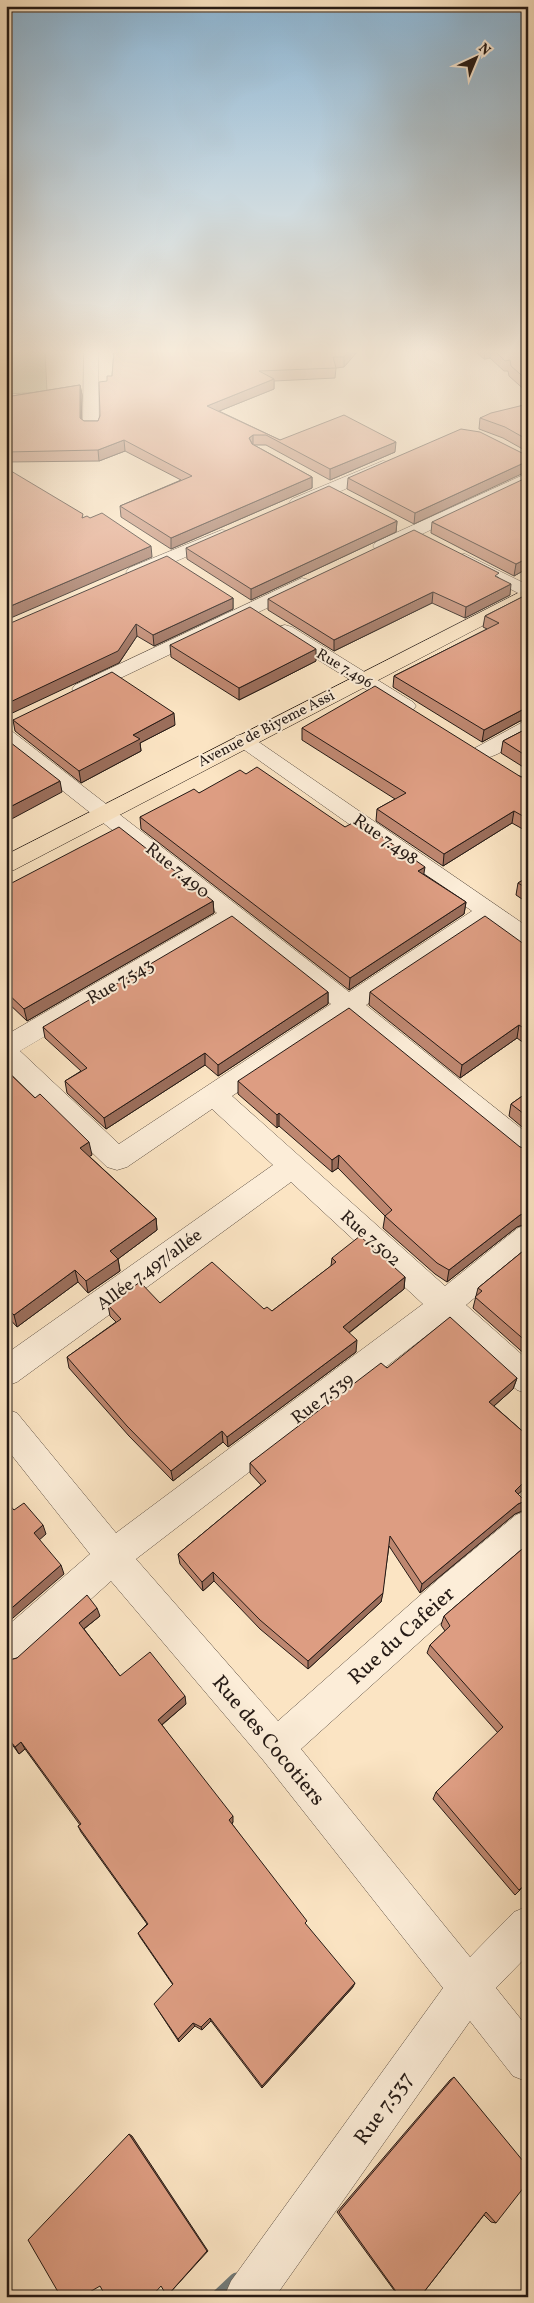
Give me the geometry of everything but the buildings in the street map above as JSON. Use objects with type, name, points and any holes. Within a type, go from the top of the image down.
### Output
[{"type":"main road","name":"Avenue de Biyeme Assi","points":[[6,865],[528,593]]},
{"type":"street","points":[[285,508],[397,459]]},
{"type":"street","points":[[370,552],[404,527],[528,478]]},
{"type":"street","points":[[314,480],[346,498]]},
{"type":"street","points":[[123,577],[240,527]]},
{"type":"street","points":[[404,527],[430,541]]},
{"type":"street","points":[[448,550],[528,593]]},
{"type":"street","points":[[69,696],[241,604],[318,577]]},
{"type":"street","name":"Rue 7.496","points":[[241,604],[418,713]]},
{"type":"street","points":[[482,753],[528,727]]},
{"type":"street","name":"Rue 7.490","points":[[9,728],[105,812],[349,1005],[528,1150]]},
{"type":"street","name":"Rue 7.498","points":[[243,740],[528,939]]},
{"type":"street","points":[[6,1053],[117,1159],[489,911]]},
{"type":"street","name":"Rue 7.543","points":[[6,1047],[234,914]]},
{"type":"street","name":"Rue 7.502","points":[[214,1095],[528,1380]]},
{"type":"street","name":"Allée 7.497/allée","points":[[6,1372],[292,1166]]},
{"type":"street","name":"Rue 7.539","points":[[6,1651],[113,1556],[444,1305],[528,1236]]},
{"type":"street","name":"Rue des Cocotiers","points":[[6,1423],[113,1556],[276,1747],[528,2060]]},
{"type":"street","name":"Rue du Cafeier","points":[[276,1747],[454,1588],[528,1526]]},
{"type":"street","name":"Rue 7.537","points":[[247,2297],[470,1987],[528,1926]]},
{"type":"waterway","points":[[220,2297],[237,2281]]}]
